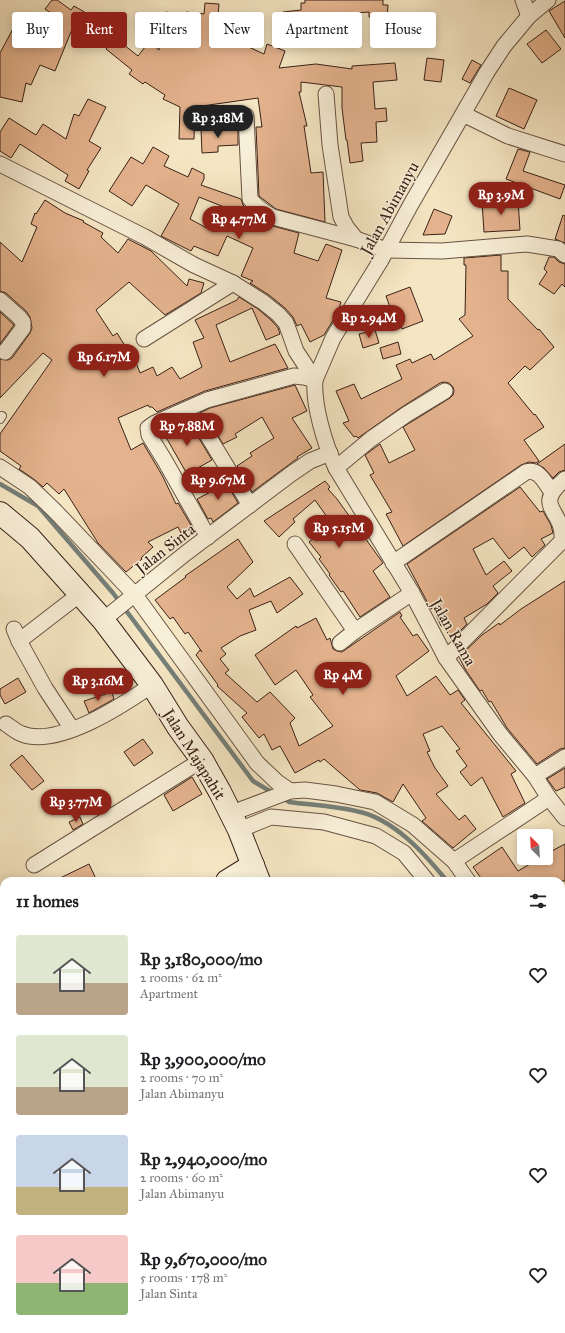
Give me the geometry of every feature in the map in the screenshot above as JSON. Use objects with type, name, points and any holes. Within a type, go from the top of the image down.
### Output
[{"type":"street","points":[[523,0],[529,16]]},
{"type":"street","name":"Jalan Abimanyu","points":[[330,453],[316,404],[315,380],[333,338],[381,260],[463,114],[504,46],[529,16],[548,0]]},
{"type":"street","points":[[326,94],[330,145],[341,217],[347,228],[356,239]]},
{"type":"street","points":[[463,114],[508,136],[565,154]]},
{"type":"street","points":[[246,116],[250,198],[254,204],[273,217],[356,239],[386,250],[442,251],[526,244],[558,248],[565,255]]},
{"type":"street","points":[[0,164],[144,238],[194,266],[233,283],[264,302],[286,323],[296,351],[315,380]]},
{"type":"street","points":[[144,339],[233,283]]},
{"type":"street","points":[[3,308],[24,322],[23,328],[5,352]]},
{"type":"street","points":[[208,537],[165,460],[149,435],[148,428],[155,423],[207,400],[294,376],[315,380]]},
{"type":"street","points":[[336,468],[406,414],[445,391]]},
{"type":"street","points":[[205,431],[250,505]]},
{"type":"street","name":"Jalan Rama","points":[[330,453],[336,468],[412,593],[446,658],[500,734],[535,776],[549,798],[565,818]]},
{"type":"street","name":"Jalan Sinta","points":[[109,615],[186,553],[303,465],[330,453]]},
{"type":"street","points":[[0,467],[30,487],[56,512],[132,597],[257,763],[286,792]]},
{"type":"street","points":[[393,563],[526,472],[530,471],[538,473],[552,492]]},
{"type":"street","points":[[446,658],[562,541],[564,532],[563,523],[553,507],[550,498],[552,492],[565,479]]},
{"type":"street","name":"Jalan Majapahit","points":[[0,514],[30,538],[80,594],[109,615],[178,727],[202,760],[236,822],[256,873]]},
{"type":"street","points":[[295,544],[355,631]]},
{"type":"street","points":[[340,643],[355,631],[412,593]]},
{"type":"street","points":[[72,729],[45,688],[17,635],[80,594]]},
{"type":"street","points":[[6,724],[21,734],[33,737],[46,736],[72,729],[101,718],[129,702],[152,685]]},
{"type":"street","points":[[535,776],[565,757]]},
{"type":"street","points":[[34,865],[202,760]]},
{"type":"street","points":[[236,822],[255,804],[286,792],[305,790],[336,794],[375,802],[413,825],[454,861],[465,877]]},
{"type":"street","points":[[454,861],[549,798]]},
{"type":"street","points":[[236,822],[271,817],[324,822],[376,836],[404,853],[424,877]]},
{"type":"street","points":[[242,877],[256,873]]},
{"type":"building","points":[[52,0],[57,0],[71,10],[74,6],[84,12],[71,12],[71,32],[55,71],[40,65],[31,85],[26,83],[22,102],[0,97],[0,53],[12,31],[12,48],[63,48],[63,12],[49,12],[45,9]]},
{"type":"building","points":[[305,0],[383,0],[383,5],[388,5],[387,12],[370,12],[370,17],[369,12],[283,12],[301,10],[301,3],[305,3]]},
{"type":"building","points":[[565,1],[565,38],[549,11]]},
{"type":"building","points":[[205,3],[219,4],[218,12],[209,12],[209,48],[251,48],[264,54],[267,44],[272,46],[272,48],[285,51],[279,68],[316,64],[352,69],[352,66],[395,63],[397,80],[373,82],[375,109],[386,108],[387,121],[376,122],[377,142],[361,143],[363,161],[350,163],[342,108],[342,87],[301,82],[301,92],[299,92],[307,126],[304,126],[311,173],[323,172],[325,222],[276,209],[259,196],[256,127],[262,127],[258,98],[195,107],[194,139],[179,139],[180,107],[163,99],[165,95],[145,82],[143,84],[129,74],[132,70],[106,49],[127,47],[138,56],[144,48],[156,48],[159,50],[159,48],[201,48],[201,14],[204,14]]},
{"type":"building","points":[[546,30],[561,49],[542,63],[527,44]]},
{"type":"building","points":[[427,58],[444,60],[441,82],[424,80]]},
{"type":"building","points":[[472,60],[481,65],[470,83],[462,79]]},
{"type":"building","points":[[509,88],[537,100],[524,129],[496,116]]},
{"type":"building","points":[[88,99],[106,107],[89,141],[101,148],[87,170],[89,171],[79,189],[65,181],[68,175],[20,144],[11,158],[0,151],[0,132],[9,118],[36,135],[43,124],[66,139],[74,114],[79,116]]},
{"type":"building","points":[[218,128],[218,130],[238,129],[238,145],[218,146],[218,152],[202,153],[201,129]]},
{"type":"building","points":[[153,147],[169,156],[164,166],[188,177],[192,168],[204,174],[204,179],[201,185],[241,199],[243,205],[249,211],[269,225],[299,233],[294,253],[318,261],[326,244],[342,250],[326,298],[341,302],[338,312],[324,335],[310,342],[301,324],[297,326],[293,317],[285,308],[269,295],[250,283],[253,281],[241,276],[253,248],[227,236],[218,256],[194,246],[191,251],[161,236],[179,204],[146,185],[132,206],[109,191],[131,157],[143,164]],"holes":[[[199,197],[224,207],[214,232],[190,219]]]},
{"type":"building","points":[[518,149],[530,152],[523,171],[565,185],[560,199],[506,179]]},
{"type":"building","points":[[45,200],[65,213],[84,221],[83,222],[103,233],[101,237],[118,253],[128,239],[151,251],[187,286],[189,279],[204,283],[201,293],[165,315],[129,282],[96,310],[113,336],[117,333],[137,365],[140,373],[153,367],[157,376],[172,367],[180,379],[202,367],[193,342],[204,338],[195,320],[237,300],[239,297],[258,309],[272,321],[278,328],[280,334],[266,340],[252,308],[216,325],[230,362],[275,344],[288,368],[205,391],[157,412],[148,405],[118,418],[131,450],[143,443],[162,475],[176,504],[178,503],[192,527],[181,533],[178,527],[148,542],[153,547],[141,558],[142,559],[126,572],[98,543],[64,489],[59,494],[47,483],[43,487],[19,469],[21,466],[0,451],[0,434],[52,360],[43,353],[0,398],[0,359],[8,360],[12,358],[32,328],[30,317],[26,311],[6,293],[0,291],[0,242],[22,262],[37,227],[31,224],[35,213],[36,214]]},
{"type":"building","points":[[518,200],[520,230],[484,232],[482,202]]},
{"type":"building","points":[[434,209],[452,216],[445,234],[423,235]]},
{"type":"building","points":[[563,215],[565,216],[565,243],[555,239]]},
{"type":"building","points":[[501,255],[501,271],[508,271],[508,299],[538,330],[539,329],[554,347],[530,370],[525,366],[508,383],[534,415],[535,414],[544,427],[524,440],[539,461],[536,463],[529,462],[521,465],[403,546],[386,514],[392,512],[370,475],[374,473],[365,455],[380,444],[389,463],[415,450],[403,427],[450,398],[453,395],[453,387],[449,383],[440,383],[402,407],[358,438],[356,436],[354,437],[343,423],[349,421],[336,391],[354,384],[361,399],[402,379],[396,365],[410,359],[412,363],[431,354],[434,360],[473,336],[459,319],[465,315],[466,265],[464,265],[464,258]]},
{"type":"building","points":[[549,257],[554,257],[559,262],[565,264],[565,287],[562,284],[554,294],[539,284],[547,272],[544,269]]},
{"type":"building","points":[[410,287],[423,321],[402,329],[393,306],[390,307],[386,296]]},
{"type":"building","points":[[0,312],[14,325],[0,344]]},
{"type":"building","points":[[375,330],[379,343],[363,348],[359,334]]},
{"type":"building","points":[[398,342],[401,354],[383,359],[380,348]]},
{"type":"building","points":[[295,385],[307,411],[292,418],[312,448],[297,457],[298,458],[252,492],[237,466],[252,456],[250,453],[274,438],[262,417],[235,434],[237,437],[223,444],[212,426],[205,422],[200,413],[210,408]]},
{"type":"building","points":[[179,422],[185,432],[198,425],[196,431],[197,435],[212,460],[187,474],[163,432],[169,429],[168,427]]},
{"type":"building","points":[[565,444],[565,470],[559,472],[553,478],[544,468],[537,464]]},
{"type":"building","points":[[222,476],[238,503],[213,522],[211,518],[208,519],[197,499],[222,486],[218,479]]},
{"type":"building","points":[[325,481],[330,487],[328,489],[337,499],[383,563],[373,571],[390,597],[360,617],[343,591],[341,592],[329,575],[330,574],[319,559],[321,557],[309,542],[332,524],[315,500],[293,519],[295,522],[279,537],[264,521]]},
{"type":"building","points":[[520,487],[540,512],[543,511],[551,525],[553,533],[541,539],[545,545],[532,557],[524,547],[509,559],[493,538],[473,549],[486,575],[504,561],[512,571],[493,586],[498,593],[487,604],[464,618],[467,624],[451,640],[444,625],[441,626],[433,608],[431,609],[407,564]]},
{"type":"building","points":[[238,539],[253,562],[227,587],[237,599],[250,588],[254,597],[290,577],[303,594],[277,613],[271,601],[249,610],[256,630],[240,636],[221,648],[226,654],[220,659],[229,670],[225,673],[257,702],[270,692],[295,718],[290,723],[299,746],[333,726],[310,697],[313,695],[296,670],[275,685],[255,655],[296,626],[297,628],[316,618],[327,640],[330,638],[333,649],[342,652],[400,612],[402,616],[400,617],[413,636],[417,634],[429,651],[396,676],[407,696],[436,676],[450,695],[458,690],[465,700],[461,703],[516,771],[511,774],[525,803],[503,817],[482,777],[471,786],[460,772],[467,766],[456,751],[460,749],[442,726],[423,734],[430,751],[427,752],[435,768],[448,786],[436,794],[459,820],[465,815],[476,829],[453,848],[422,821],[426,818],[403,784],[393,802],[377,793],[360,790],[324,759],[320,762],[319,760],[295,773],[280,746],[272,750],[264,734],[259,738],[242,717],[247,713],[217,686],[218,685],[196,655],[200,650],[202,652],[188,632],[185,634],[173,617],[170,619],[155,600],[186,577],[185,576]]},
{"type":"building","points":[[565,581],[565,748],[560,749],[537,764],[507,728],[491,701],[489,702],[482,690],[480,691],[465,669],[459,657],[482,635],[499,623],[500,625],[521,609]]},
{"type":"building","points":[[18,678],[26,692],[5,704],[0,695],[0,689]]},
{"type":"building","points":[[112,692],[114,699],[89,713],[84,701]]},
{"type":"building","points":[[143,739],[153,753],[134,766],[124,752]]},
{"type":"building","points":[[22,755],[44,781],[32,790],[10,765]]},
{"type":"building","points":[[565,768],[565,787],[556,791],[547,779]]},
{"type":"building","points":[[192,777],[202,794],[173,811],[164,795]]},
{"type":"building","points":[[80,817],[83,824],[73,830],[69,822]]},
{"type":"building","points":[[565,844],[565,877],[480,877],[473,867],[502,847],[518,871],[528,865],[553,865],[553,850]]},
{"type":"building","points":[[89,864],[95,877],[62,877]]},
{"type":"waterway","points":[[0,484],[38,506],[113,593],[253,781],[273,793]]},
{"type":"waterway","points":[[283,798],[289,802],[356,811],[383,821],[418,848],[444,877]]}]
